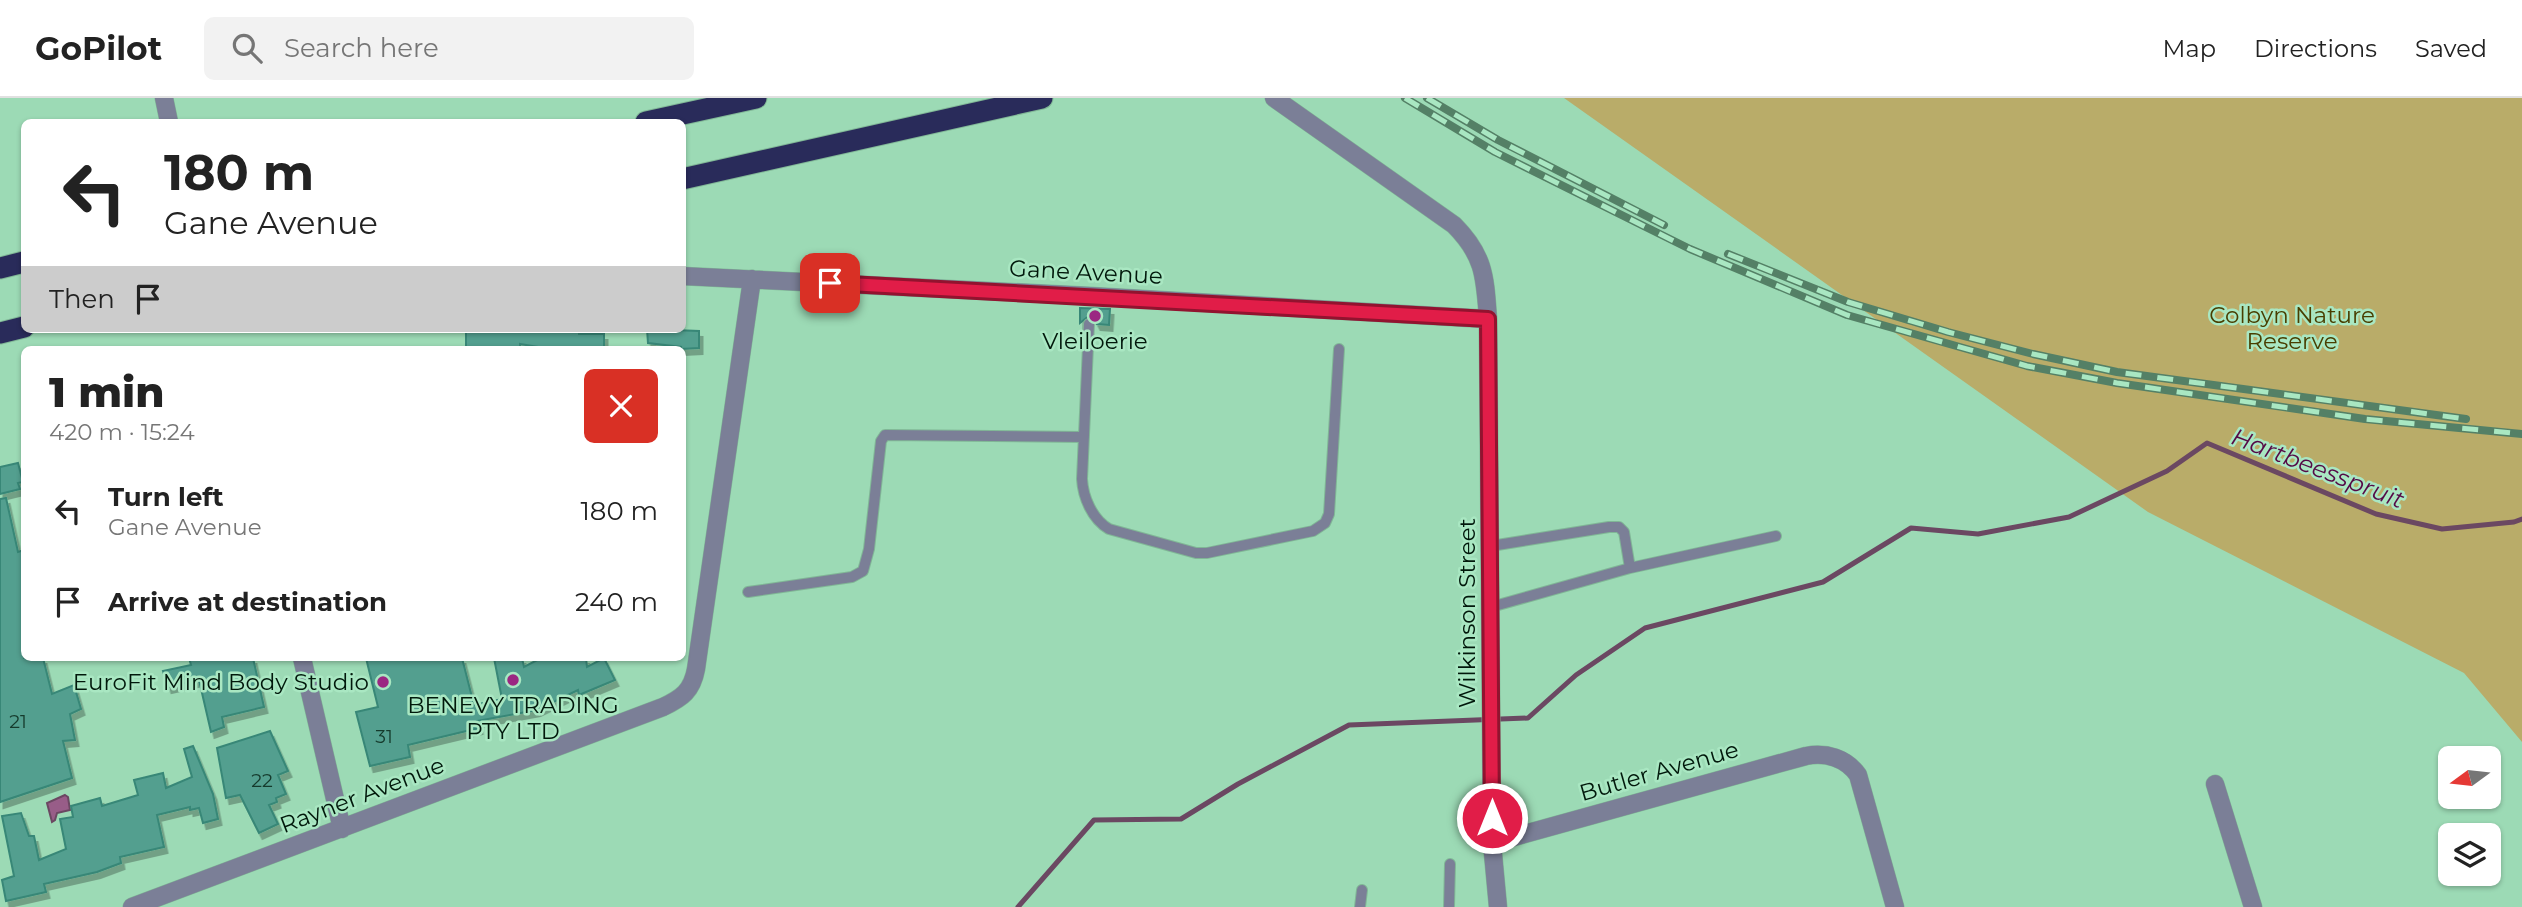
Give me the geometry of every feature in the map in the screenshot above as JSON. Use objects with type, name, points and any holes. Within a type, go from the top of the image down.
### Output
[{"type":"highway","points":[[660,119],[756,98]]},
{"type":"highway","points":[[686,178],[1050,98]]},
{"type":"highway","points":[[0,268],[21,263]]},
{"type":"highway","points":[[0,333],[21,328]]},
{"type":"street","points":[[164,98],[168,119]]},
{"type":"street","name":"Wilkinson Street","points":[[1274,98],[1447,219],[1461,232],[1483,269],[1488,319],[1492,843],[1498,907]]},
{"type":"street","name":"Gane Avenue","points":[[686,276],[1090,302],[1488,319]]},
{"type":"street","name":"Rayner Avenue","points":[[132,907],[663,707],[686,694],[693,683],[696,669],[752,279]]},
{"type":"street","points":[[303,661],[342,829]]},
{"type":"street","name":"Butler Avenue","points":[[1492,843],[1819,754],[1839,759],[1853,767],[1858,775],[1895,907]]},
{"type":"street","points":[[2215,784],[2253,907]]},
{"type":"lane","points":[[1089,324],[1084,492],[1100,523],[1109,529],[1196,553],[1313,531],[1325,523],[1329,513],[1339,349]]},
{"type":"lane","points":[[748,592],[852,577],[863,571],[869,549],[881,441],[885,435],[1084,437]]},
{"type":"lane","points":[[1491,546],[1619,527],[1624,532],[1630,568]]},
{"type":"lane","points":[[1491,607],[1630,568],[1776,536]]},
{"type":"lane","points":[[1449,907],[1450,864]]},
{"type":"lane","points":[[1360,907],[1362,890]]},
{"type":"green space","name":"Colbyn Nature Reserve","points":[[1564,98],[2522,98],[2522,742],[2464,673],[2148,512]]},
{"type":"shaded area","points":[[65,795],[68,797],[70,810],[57,813],[52,822],[47,803]]},
{"type":"building","name":"Vleiloerie","points":[[1080,308],[1110,309],[1109,325],[1097,324],[1094,318],[1089,316],[1080,323]]},
{"type":"building","points":[[699,331],[699,348],[648,343],[647,333]]},
{"type":"building","points":[[466,333],[604,334],[604,346],[466,346]]},
{"type":"building","points":[[18,463],[21,474],[21,482],[18,483],[20,489],[0,494],[0,467]]},
{"type":"building","points":[[6,498],[18,552],[21,551],[21,661],[44,661],[52,694],[74,685],[81,709],[70,714],[75,740],[63,741],[72,778],[0,802],[0,499]]},
{"type":"building","points":[[190,661],[254,661],[264,707],[222,717],[224,727],[211,732],[199,680],[168,687],[163,671],[191,665]]},
{"type":"building","points":[[367,661],[463,661],[474,705],[502,699],[495,661],[523,661],[524,667],[535,661],[586,661],[587,667],[598,661],[606,661],[615,680],[579,695],[578,690],[537,710],[477,721],[479,728],[408,745],[410,757],[370,766],[356,712],[378,707]]},
{"type":"building","points":[[270,731],[288,771],[278,775],[286,794],[269,805],[278,824],[259,833],[240,795],[226,798],[217,748]]},
{"type":"building","points":[[193,746],[213,794],[218,819],[203,823],[199,808],[190,810],[190,807],[157,815],[164,847],[120,857],[121,863],[97,872],[44,884],[46,892],[6,901],[2,880],[14,876],[2,816],[21,813],[29,836],[34,836],[39,860],[66,849],[60,819],[73,817],[71,806],[100,798],[102,806],[138,795],[134,780],[163,773],[166,788],[192,777],[184,749]]},
{"type":"waterway","name":"Hartbeesspruit","points":[[1018,907],[1094,820],[1181,819],[1238,784],[1349,725],[1528,718],[1576,675],[1645,628],[1823,582],[1911,528],[1978,534],[2069,517],[2167,471],[2207,443],[2376,514],[2442,529],[2522,519]]},
{"type":"railway","points":[[1405,98],[1495,152],[1690,249],[1847,315],[2027,366],[2117,383],[2365,419],[2522,434]]},
{"type":"railway","points":[[1427,98],[1498,140],[1664,225]]},
{"type":"railway","points":[[1728,254],[1848,302],[2033,354],[2117,372],[2466,419]]},
{"type":"place","name":"Vleiloerie","points":[[1095,316]]},
{"type":"place","name":"BENEVY TRADING PTY LTD","points":[[513,680]]},
{"type":"place","name":"EuroFit Mind Body Studio","points":[[383,682]]},
{"type":"route","points":[[830,283],[1488,319],[1492,818]]}]
